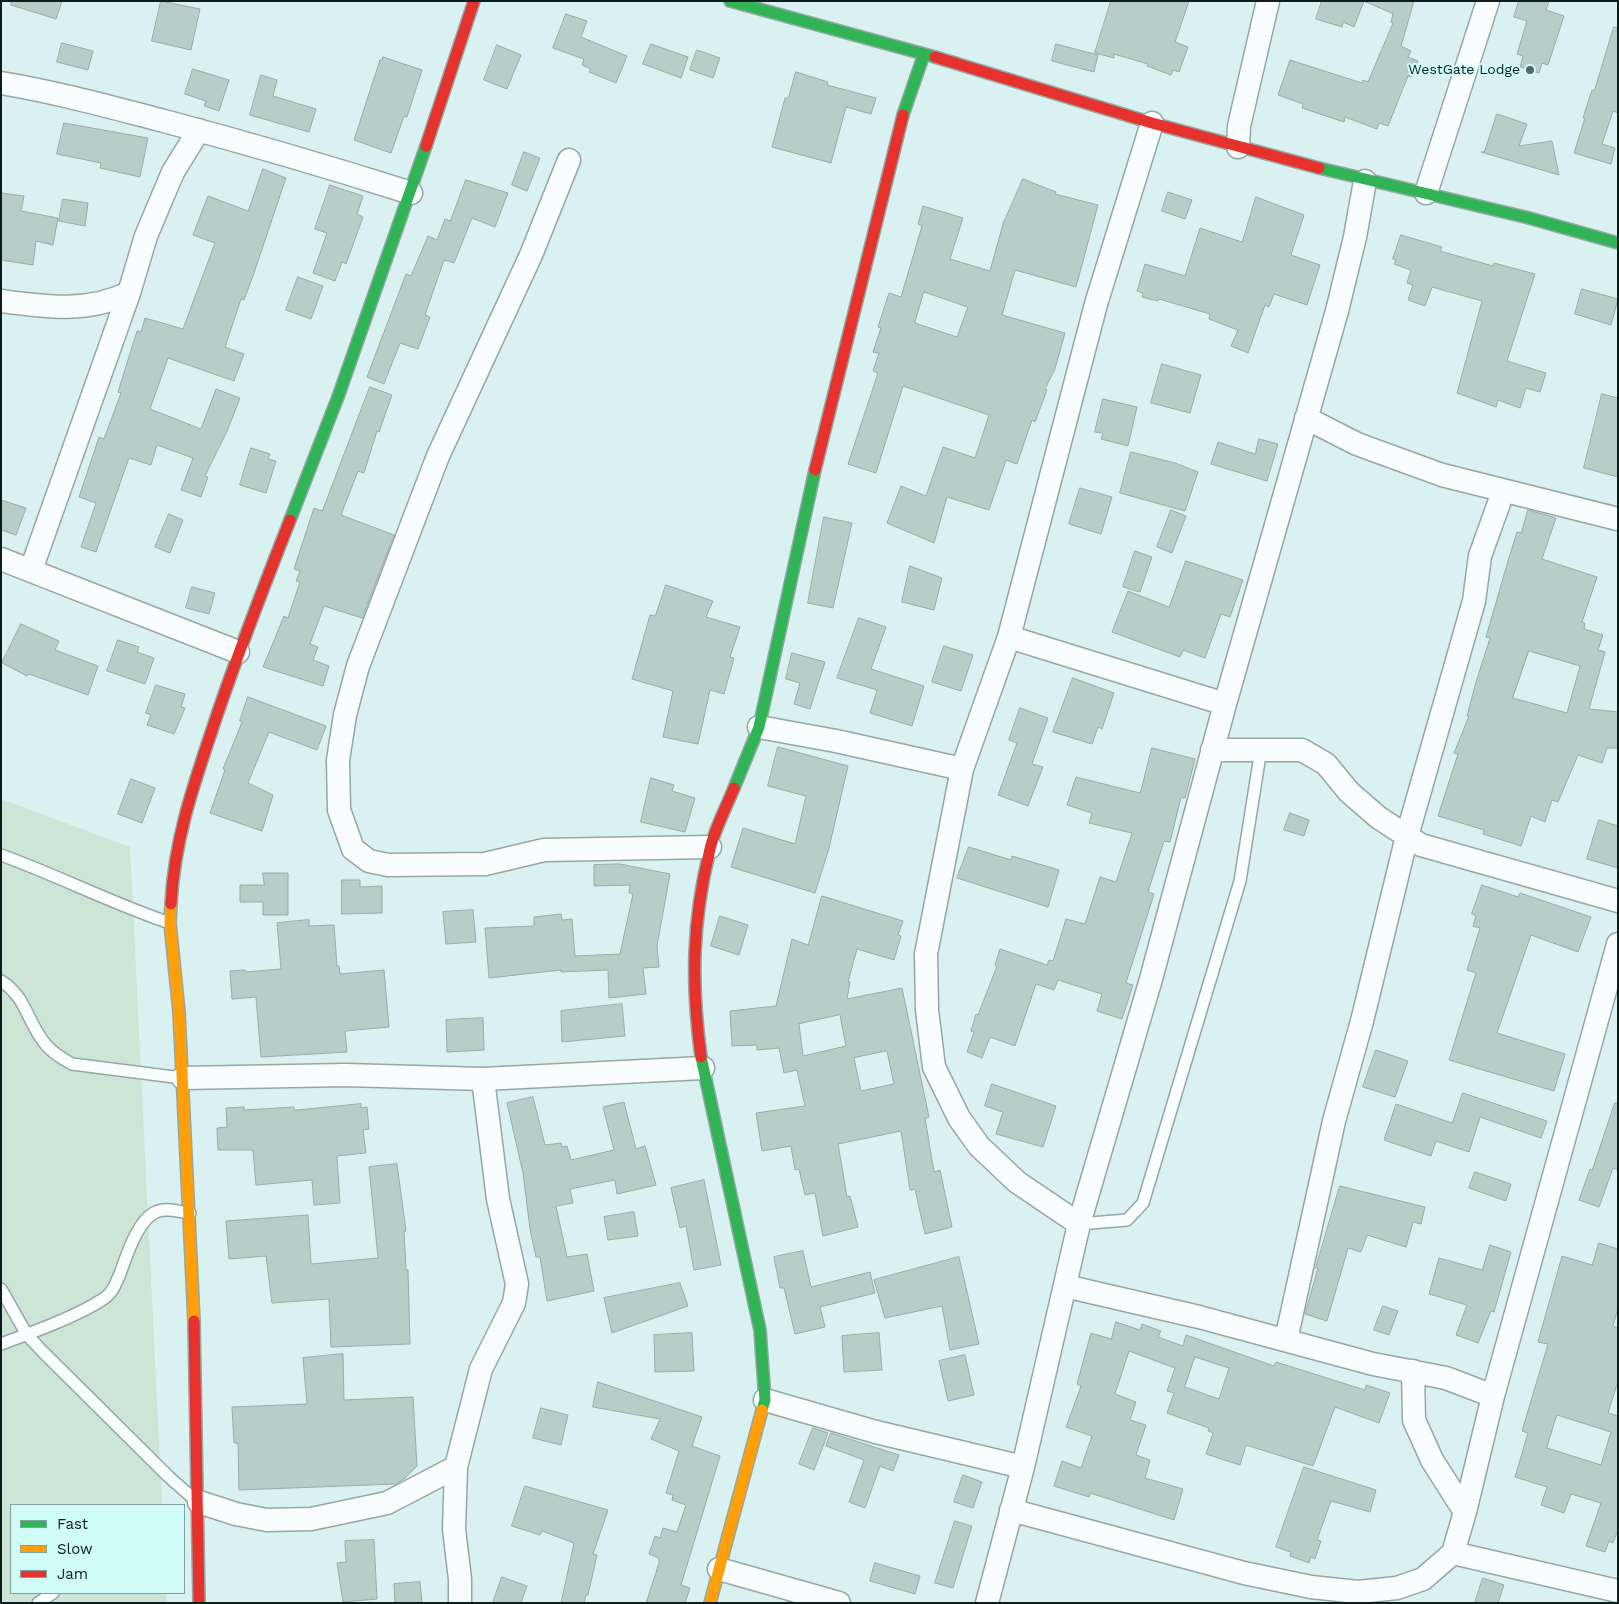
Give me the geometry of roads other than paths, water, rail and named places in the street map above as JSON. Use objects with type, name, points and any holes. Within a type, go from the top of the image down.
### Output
[{"type":"street","points":[[199,1603],[200,1527],[190,1213],[180,1012],[170,923],[172,878],[178,843],[190,794],[238,652],[338,397],[411,194],[474,1]]},
{"type":"street","points":[[730,1],[924,54],[1152,124],[1365,181],[1426,193],[1618,243]]},
{"type":"street","points":[[1238,147],[1239,126],[1268,1]]},
{"type":"street","points":[[1426,193],[1488,1]]},
{"type":"street","points":[[710,1603],[765,1400],[760,1330],[703,1068],[694,1006],[693,951],[710,846],[759,727],[830,406],[906,103],[924,54]]},
{"type":"street","points":[[1,83],[54,92],[199,130],[300,158],[411,194]]},
{"type":"street","points":[[1079,1224],[1017,1182],[979,1146],[959,1118],[934,1067],[927,1010],[926,954],[962,769],[1009,637],[1096,304],[1152,124]]},
{"type":"street","points":[[31,570],[129,293],[158,204],[173,172],[199,130]]},
{"type":"street","points":[[568,160],[531,255],[438,456],[358,666],[345,715],[338,760],[339,810],[353,849],[369,861],[388,865],[485,864],[544,850],[710,846]]},
{"type":"street","points":[[988,1603],[1023,1467],[1079,1224],[1151,979],[1212,750],[1338,311],[1355,237],[1365,181]]},
{"type":"street","points":[[1,302],[65,307],[95,306],[129,293]]},
{"type":"street","points":[[1306,418],[1357,444],[1401,462],[1503,492],[1618,519]]},
{"type":"street","points":[[1286,1340],[1334,1121],[1362,1021],[1407,836],[1474,601],[1480,556],[1503,492]]},
{"type":"street","points":[[1,559],[238,652]]},
{"type":"street","points":[[1009,637],[1225,704]]},
{"type":"street","points":[[759,727],[836,741],[962,769]]},
{"type":"street","points":[[1212,750],[1302,750],[1326,764],[1349,792],[1379,818],[1421,844],[1618,901]]},
{"type":"street","points":[[1011,1510],[1244,1573],[1311,1586],[1358,1592],[1397,1588],[1422,1579],[1453,1553],[1465,1512],[1493,1396],[1610,1007],[1618,944]]},
{"type":"street","points":[[183,1078],[346,1075],[483,1079],[703,1068]]},
{"type":"street","points":[[460,1603],[460,1579],[454,1529],[456,1467],[481,1369],[514,1304],[517,1284],[498,1199],[483,1079]]},
{"type":"street","points":[[1065,1286],[1286,1340],[1373,1364],[1446,1378],[1493,1396]]},
{"type":"street","points":[[1413,1371],[1412,1398],[1414,1420],[1432,1460],[1465,1512]]},
{"type":"street","points":[[765,1400],[876,1432],[1023,1467]]},
{"type":"street","points":[[199,1502],[236,1514],[267,1520],[310,1519],[387,1503],[456,1467]]},
{"type":"street","points":[[1453,1553],[1618,1591]]},
{"type":"street","points":[[719,1570],[839,1603]]},
{"type":"lane","points":[[1079,1224],[1127,1220],[1143,1204],[1240,881],[1261,749]]},
{"type":"lane","points":[[1,855],[46,871],[137,912],[170,923]]},
{"type":"lane","points":[[1,981],[20,998],[46,1045],[59,1057],[72,1064],[183,1078]]},
{"type":"lane","points":[[1,1344],[28,1335],[108,1296],[115,1287],[136,1236],[143,1224],[155,1212],[167,1210],[190,1213]]},
{"type":"lane","points":[[1,1289],[28,1335],[168,1477],[199,1502]]},
{"type":"lane","points":[[185,1522],[200,1527]]},
{"type":"lane","points":[[38,1603],[52,1594]]},
{"type":"place","name":"WestGate Lodge","points":[[1530,70]]}]
